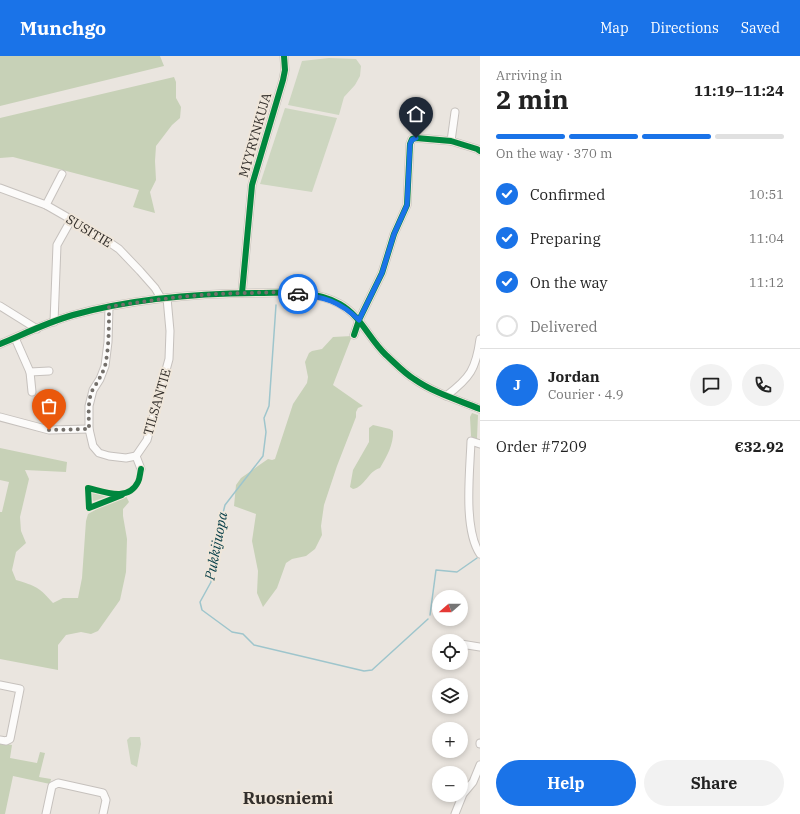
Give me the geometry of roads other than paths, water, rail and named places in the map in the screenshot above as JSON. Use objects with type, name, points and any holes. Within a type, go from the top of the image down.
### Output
[{"type":"street","name":"MYYRYNKUJA","points":[[242,293],[252,185],[285,70],[284,56]]},
{"type":"street","points":[[451,141],[455,112]]},
{"type":"street","points":[[354,335],[359,320],[382,273],[394,234],[407,205],[410,144],[412,140],[416,138],[451,141],[480,151]]},
{"type":"street","points":[[46,205],[62,174]]},
{"type":"street","name":"SUSITIE","points":[[0,188],[46,205],[100,236],[119,249],[164,298]]},
{"type":"street","points":[[54,322],[57,244],[71,220]]},
{"type":"street","points":[[0,344],[54,322],[109,307],[164,298],[242,293],[288,292],[317,296],[340,304],[359,320],[385,354],[414,379],[446,396],[480,409]]},
{"type":"street","name":"TILSANTIE","points":[[136,456],[147,440],[170,359],[170,331],[164,298]]},
{"type":"street","points":[[0,306],[37,329]]},
{"type":"street","points":[[109,307],[108,342],[105,366],[100,379],[93,390],[89,406],[89,429],[93,446],[99,453],[126,458],[136,456],[141,469]]},
{"type":"street","points":[[14,338],[30,372],[32,392]]},
{"type":"street","points":[[446,396],[469,376],[475,365],[480,339]]},
{"type":"street","points":[[30,372],[49,371]]},
{"type":"street","points":[[0,417],[49,430],[89,429]]},
{"type":"street","points":[[480,444],[471,441],[469,503],[473,539],[480,554]]},
{"type":"street","points":[[468,645],[480,647]]},
{"type":"street","points":[[0,685],[20,689],[10,739],[6,742],[0,740]]},
{"type":"street","points":[[455,814],[463,794],[473,782],[480,765]]},
{"type":"street","points":[[46,814],[52,786],[58,783],[104,793],[106,800],[103,814]]},
{"type":"waterway","name":"Pukkijuopa","points":[[276,305],[269,406],[264,418],[266,432],[263,456],[225,505],[213,553],[211,582],[200,602],[202,610],[232,632],[243,634],[254,645],[364,671],[372,670],[428,619]]},
{"type":"waterway","name":"Pukkijuopa","points":[[430,615],[436,570],[457,572],[477,558]]},
{"type":"district","name":"Ruosniemi","points":[[288,798]]}]
